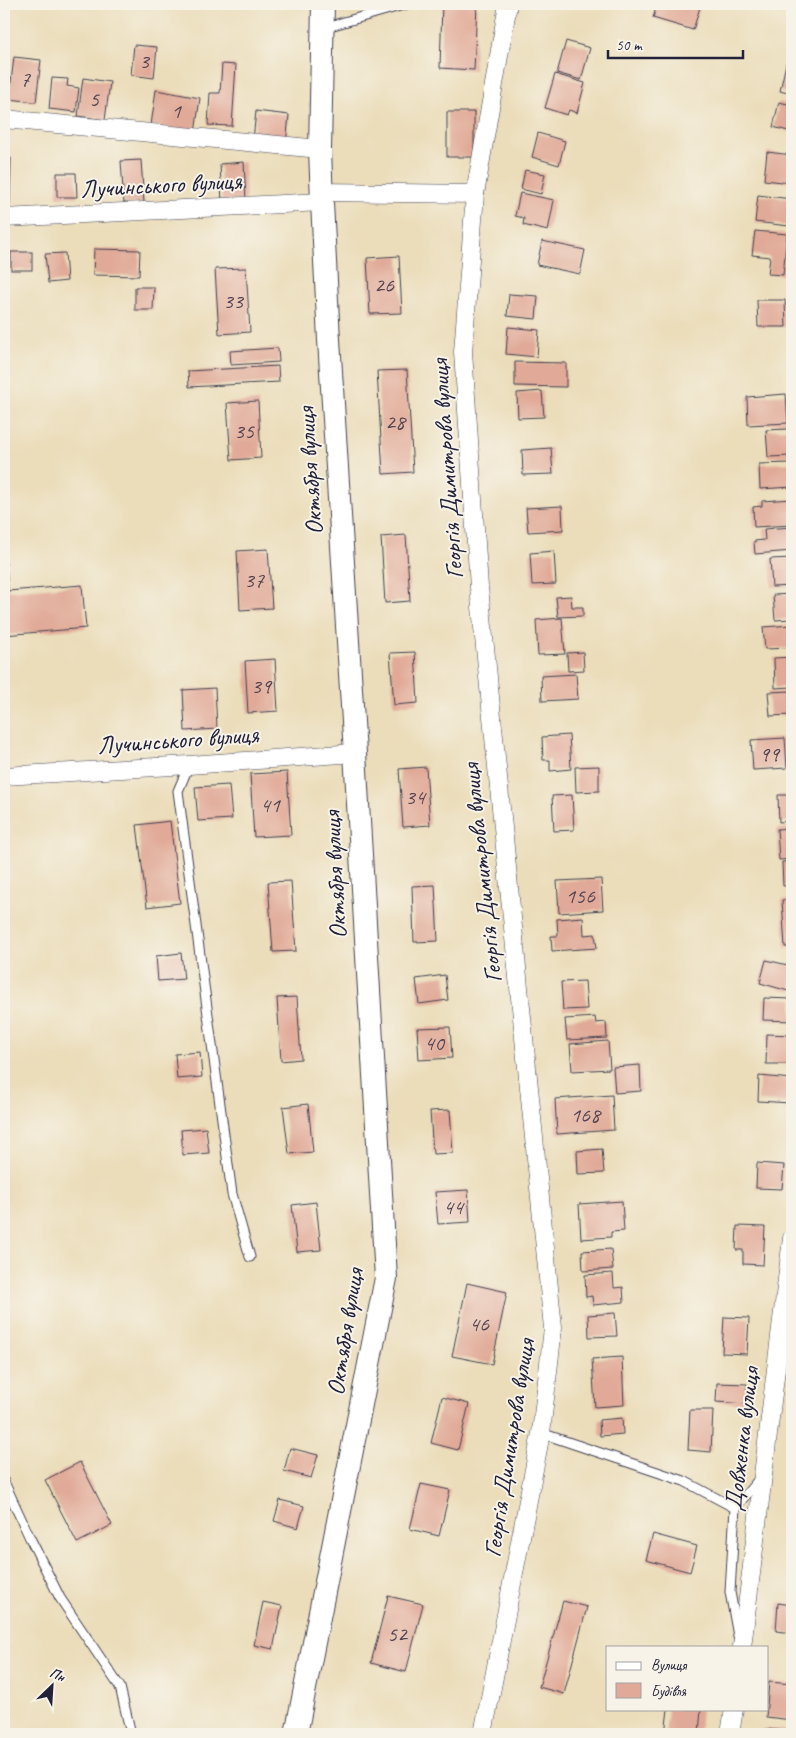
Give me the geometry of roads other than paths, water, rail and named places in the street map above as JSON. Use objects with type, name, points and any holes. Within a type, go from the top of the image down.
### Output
[{"type":"street","name":"Октября вулиця","points":[[296,1734],[386,1278],[356,753],[328,340],[320,149],[323,4]]},
{"type":"street","name":"Георгія Димитрова вулиця","points":[[483,1734],[541,1433],[553,1328],[479,587],[463,352],[475,194],[508,4]]},
{"type":"street","name":"Лучинського вулиця","points":[[4,119],[320,149]]},
{"type":"street","name":"Лучинського вулиця","points":[[4,218],[322,197],[475,194]]},
{"type":"street","name":"Лучинського вулиця","points":[[4,776],[356,753]]},
{"type":"street","name":"Довженка вулиця","points":[[741,1646],[792,1238]]},
{"type":"street","points":[[730,1734],[734,1710]]},
{"type":"lane","points":[[323,28],[407,4]]},
{"type":"lane","points":[[190,765],[178,791],[232,1194],[250,1257]]},
{"type":"lane","points":[[541,1433],[684,1480],[735,1508]]},
{"type":"lane","points":[[741,1646],[730,1592],[735,1508],[762,1475]]},
{"type":"lane","points":[[4,1482],[60,1598],[120,1686],[131,1734]]}]
